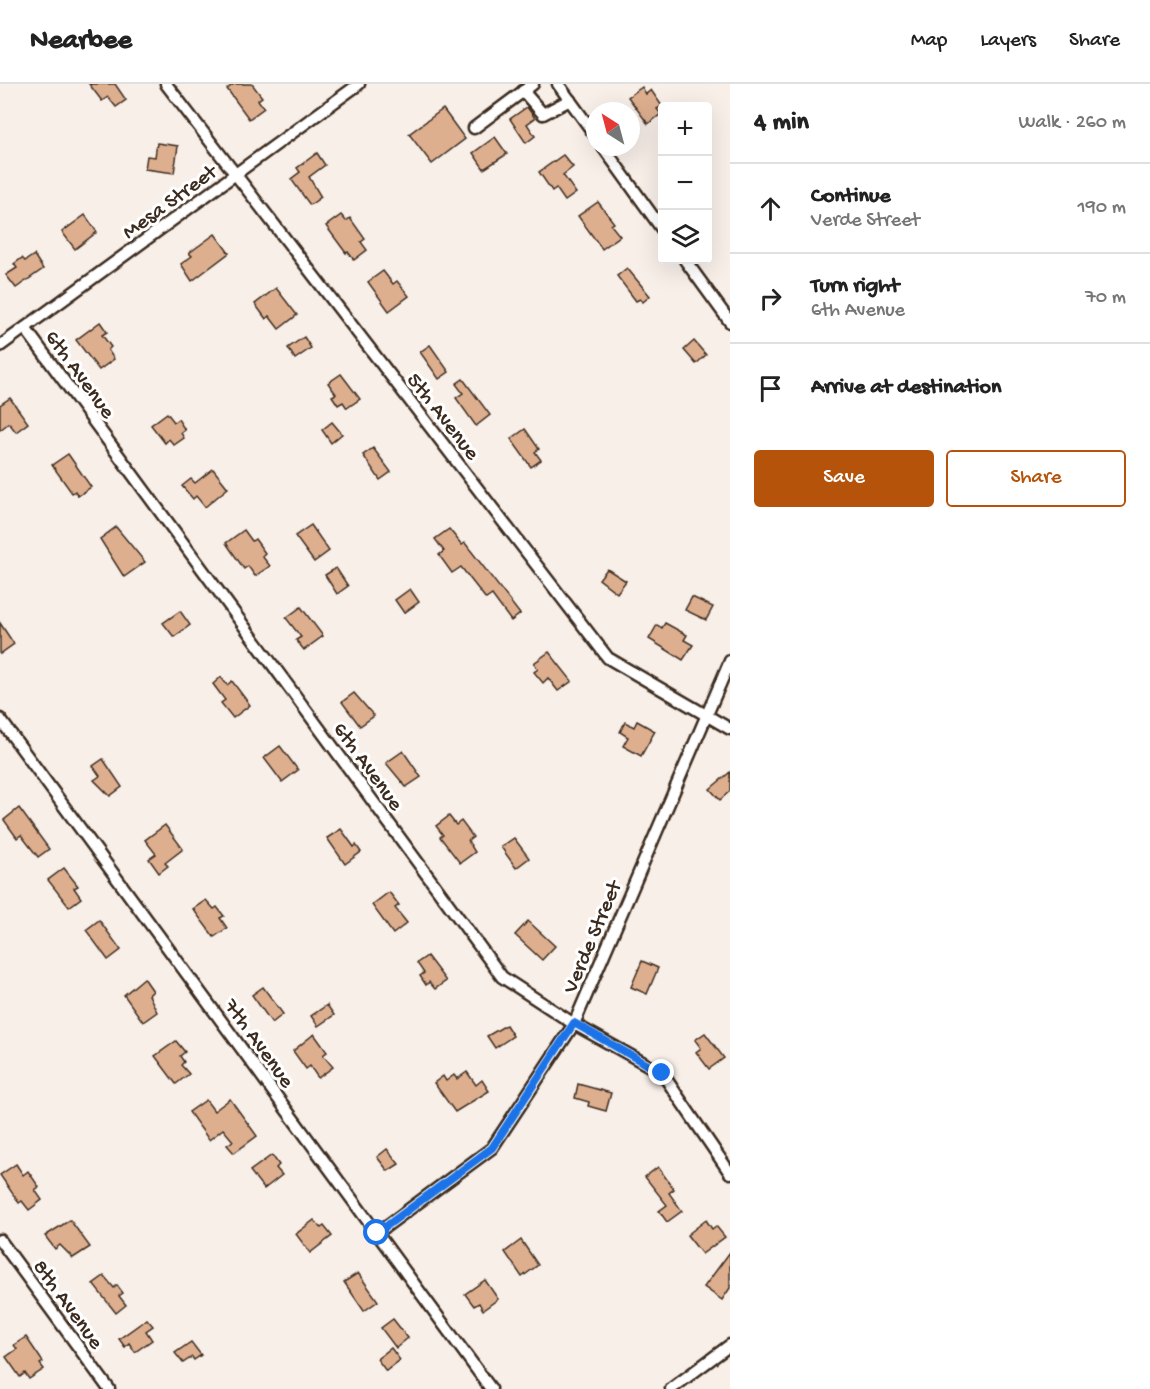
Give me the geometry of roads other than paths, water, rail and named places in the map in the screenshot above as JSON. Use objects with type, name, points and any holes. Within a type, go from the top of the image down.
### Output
[{"type":"street","name":"5th Avenue","points":[[166,84],[608,658],[730,729]]},
{"type":"street","name":"Mesa Street","points":[[0,346],[359,84]]},
{"type":"street","points":[[474,128],[533,84]]},
{"type":"street","points":[[558,84],[586,122]]},
{"type":"street","points":[[523,91],[543,114],[570,100]]},
{"type":"street","points":[[610,156],[658,222]]},
{"type":"street","points":[[688,264],[730,322]]},
{"type":"street","name":"6th Avenue","points":[[25,328],[502,977],[574,1023],[662,1073],[730,1173]]},
{"type":"street","name":"Verde Street","points":[[377,1233],[492,1148],[574,1023],[730,661]]},
{"type":"street","name":"7th Avenue","points":[[0,720],[491,1389]]},
{"type":"street","name":"8th Avenue","points":[[0,1240],[109,1389]]},
{"type":"street","points":[[671,1389],[730,1345]]}]
